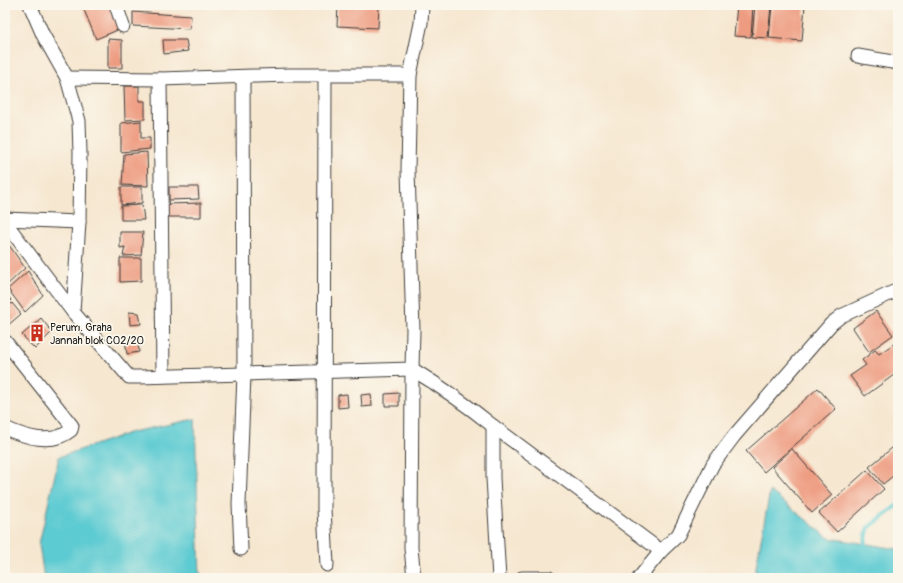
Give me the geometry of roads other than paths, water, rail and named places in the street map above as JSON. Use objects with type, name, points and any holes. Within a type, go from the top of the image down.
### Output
[{"type":"street","points":[[30,5],[43,35],[67,78],[79,121],[80,153],[78,222],[73,312]]},
{"type":"street","points":[[116,5],[123,26]]},
{"type":"street","points":[[414,578],[411,548],[413,330],[408,170],[410,75],[421,23],[422,5]]},
{"type":"street","points":[[858,56],[898,63]]},
{"type":"street","points":[[67,78],[160,79],[289,75],[410,75]]},
{"type":"street","points":[[325,76],[324,509],[327,565]]},
{"type":"street","points":[[241,549],[239,504],[244,374],[243,77]]},
{"type":"street","points":[[160,79],[163,376]]},
{"type":"street","points":[[5,218],[78,222]]},
{"type":"street","points":[[5,222],[73,312],[129,377],[412,370],[436,384],[475,411],[661,551]]},
{"type":"street","points":[[639,578],[661,551],[678,535],[713,464],[826,330],[842,316],[898,290]]},
{"type":"street","points":[[5,341],[72,426],[71,430],[58,437],[38,439],[23,436],[5,428]]},
{"type":"street","points":[[493,426],[493,478],[499,578]]},
{"type":"street","points":[[522,578],[549,578]]},
{"type":"water","points":[[195,419],[200,578],[44,578],[39,544],[59,457],[132,432]]},
{"type":"water","points":[[770,491],[829,538],[898,549],[898,578],[754,578]]},
{"type":"waterway","points":[[864,548],[868,528],[898,505]]},
{"type":"place","name":"Perum. Graha Jannah blok C02/20","points":[[37,333]]}]
